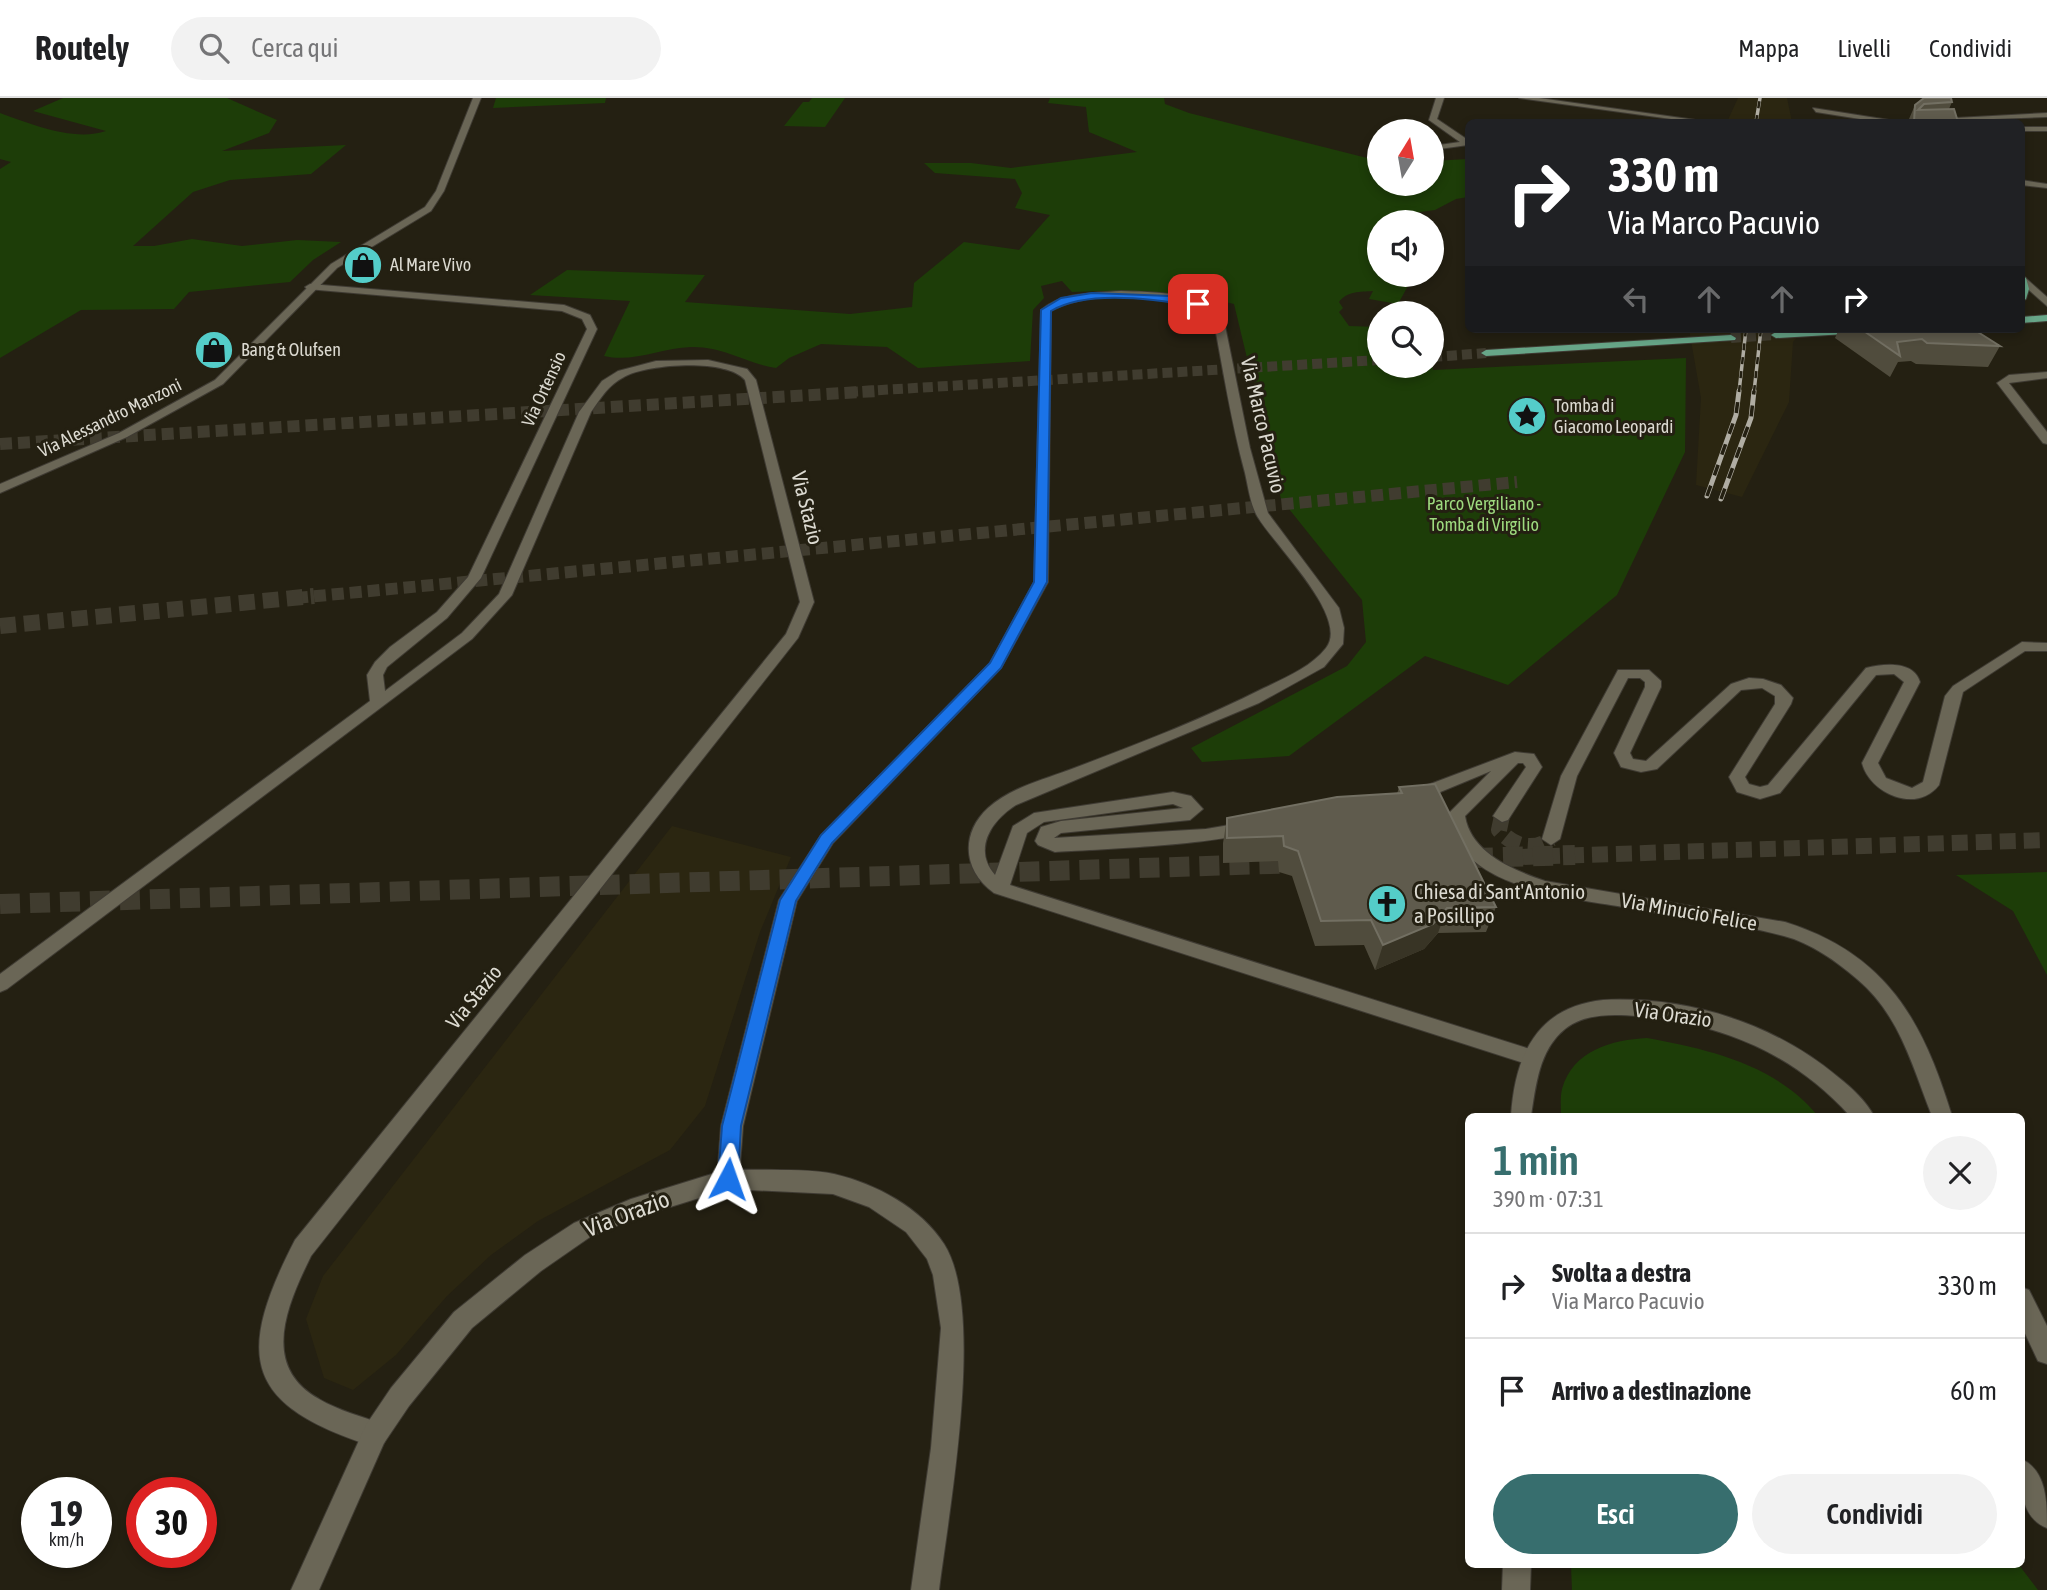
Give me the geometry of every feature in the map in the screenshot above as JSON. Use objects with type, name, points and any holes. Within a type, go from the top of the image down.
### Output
[{"type":"main road","points":[[2025,320],[2047,318]]},
{"type":"main road","points":[[1776,335],[1811,333]]},
{"type":"main road","points":[[1486,353],[1731,338]]},
{"type":"street","name":"Via Alessandro Manzoni","points":[[0,489],[123,435],[209,389],[248,354],[310,287],[334,266],[428,209],[440,191],[477,98]]},
{"type":"street","points":[[1433,119],[1440,98]]},
{"type":"street","points":[[1523,98],[1683,119]]},
{"type":"street","points":[[1816,110],[1871,119]]},
{"type":"street","points":[[1972,119],[2044,115]]},
{"type":"street","points":[[1444,127],[1465,142]]},
{"type":"street","points":[[2025,129],[2047,129]]},
{"type":"street","points":[[1444,147],[1465,143]]},
{"type":"street","points":[[2025,183],[2047,186]]},
{"type":"street","points":[[2025,282],[2046,301]]},
{"type":"street","name":"Via Ortensio","points":[[310,287],[564,308],[586,317],[592,329],[474,578],[442,615],[395,650],[380,665],[375,675],[378,701]]},
{"type":"street","name":"Via Marco Pacuvio","points":[[728,1179],[732,1126],[788,900],[827,839],[996,665],[1041,582],[1046,310],[1064,300],[1092,296],[1159,298],[1198,304],[1218,316],[1244,448],[1262,513],[1332,608],[1337,621],[1334,650],[1295,679],[1159,741],[1021,796],[993,813],[981,829],[976,844],[977,864],[986,880],[1000,888]]},
{"type":"street","name":"Via Stazio","points":[[0,984],[467,636],[505,595],[585,412],[607,383],[622,373],[656,364],[708,363],[743,371],[750,380],[765,429],[807,601],[793,635],[303,1248],[286,1279],[271,1319],[272,1360],[290,1396],[311,1412],[331,1422],[375,1434]]},
{"type":"street","points":[[2047,375],[2009,378],[2003,383],[2047,440]]},
{"type":"street","points":[[1551,839],[1569,776],[1623,673],[1644,673],[1653,681],[1653,687],[1622,753],[1627,763],[1641,767],[1651,765],[1736,687],[1754,683],[1781,692],[1785,698],[1783,705],[1737,777],[1743,788],[1760,793],[1774,789],[1871,671],[1888,668],[1905,672],[1912,682],[1870,763],[1874,776],[1883,784],[1914,794],[1931,785],[1953,696],[1958,690],[2022,646],[2047,647]]},
{"type":"street","points":[[1393,802],[1435,790],[1503,760],[1518,756],[1528,758],[1534,765],[1502,816]]},
{"type":"street","name":"Via Minucio Felice","points":[[1518,756],[1458,812],[1455,819],[1480,856],[1519,879],[1544,887],[1785,929],[1823,944],[1854,967],[1895,1006],[1941,1113]]},
{"type":"street","points":[[1269,825],[1206,835],[1055,846],[1044,841],[1047,831],[1061,827],[1184,816],[1194,809],[1185,800],[1173,798],[1040,817],[1019,830],[1000,888],[1534,1058]]},
{"type":"street","name":"Via Orazio","points":[[1521,1113],[1526,1082],[1534,1058],[1557,1023],[1576,1013],[1627,1007],[1683,1012],[1715,1019],[1773,1043],[1801,1059],[1830,1082],[1860,1113]]},
{"type":"street","name":"Via Orazio","points":[[305,1590],[375,1434],[400,1397],[463,1321],[533,1263],[582,1230],[631,1209],[728,1179],[833,1184],[865,1195],[914,1225],[936,1252],[945,1275],[953,1328],[944,1448],[925,1590]]},
{"type":"street","points":[[2025,1306],[2047,1352]]},
{"type":"street","points":[[2025,1479],[2047,1515]]},
{"type":"street","points":[[1517,1568],[1517,1590]]},
{"type":"shaded area","points":[[1738,98],[1787,98],[1791,119],[1728,119]]},
{"type":"shaded area","points":[[1690,333],[1801,333],[1793,342],[1789,402],[1742,497],[1696,485],[1701,398]]},
{"type":"shaded area","points":[[672,826],[791,857],[760,932],[705,1106],[670,1150],[538,1221],[491,1255],[447,1296],[396,1355],[353,1390],[324,1378],[306,1319],[323,1276]]},
{"type":"green space","points":[[63,98],[227,98],[277,120],[269,133],[222,151],[346,145],[311,174],[230,180],[193,192],[133,246],[154,246],[192,239],[242,246],[297,240],[341,242],[313,260],[290,282],[189,292],[174,309],[81,310],[0,358],[0,169],[11,162],[0,159],[0,113],[67,133],[94,134],[106,131],[33,111]]},
{"type":"green space","points":[[496,98],[606,98],[605,103],[493,108]]},
{"type":"green space","points":[[812,98],[845,98],[825,127],[784,126],[803,102],[809,102]]},
{"type":"green space","name":"Parco Vergiliano - Tomba di Virgilio","points":[[1050,98],[1164,98],[1165,104],[1189,113],[1367,158],[1367,196],[1444,196],[1444,160],[1465,159],[1465,198],[1435,210],[1367,210],[1367,287],[1407,287],[1400,301],[1369,299],[1373,291],[1350,294],[1339,302],[1343,308],[1339,312],[1349,326],[1367,327],[1367,378],[1444,378],[1444,369],[1686,358],[1685,452],[1617,595],[1508,685],[1425,656],[1289,756],[1202,762],[1191,748],[1347,666],[1366,642],[1362,600],[1281,499],[1234,304],[1153,292],[1072,292],[1062,281],[1041,286],[1044,298],[1033,310],[1030,361],[918,368],[887,347],[821,344],[789,358],[776,368],[703,347],[680,348],[626,358],[604,356],[630,301],[530,295],[567,270],[705,275],[685,302],[850,314],[912,307],[914,283],[964,242],[1019,250],[1050,215],[1015,208],[1022,193],[1015,179],[935,173],[924,163],[971,163],[1011,168],[1137,152],[1089,132],[1086,107],[1048,103]]},
{"type":"green space","points":[[2047,872],[2047,975],[2013,911],[1956,875]]},
{"type":"green space","points":[[1647,1038],[1740,1062],[1783,1084],[1815,1113],[1561,1113],[1562,1089],[1575,1065],[1596,1050],[1620,1041]]},
{"type":"green space","points":[[1571,1568],[2021,1568],[2038,1590],[1572,1590]]},
{"type":"building","points":[[1924,98],[1951,98],[1952,102],[1924,104],[1918,110],[1954,109],[1957,119],[1914,119],[1915,105]]},
{"type":"building","points":[[1867,333],[1979,333],[2000,346],[1927,343],[1922,339],[1897,342],[1900,356]]},
{"type":"building","name":"Chiesa di Sant'Antonio a Posillipo","points":[[1435,784],[1496,907],[1447,908],[1433,924],[1383,945],[1371,920],[1321,921],[1298,851],[1284,846],[1283,836],[1227,838],[1227,818],[1337,797],[1402,793],[1399,787]]},
{"type":"tunnel","points":[[1731,338],[1776,335]]},
{"type":"tunnel","points":[[1444,356],[1486,353]]},
{"type":"tunnel","points":[[848,392],[1367,361]]},
{"type":"tunnel","points":[[0,444],[877,391]]},
{"type":"tunnel","points":[[296,598],[1517,482]]},
{"type":"tunnel","points":[[0,626],[314,596]]},
{"type":"tunnel","points":[[1502,816],[1499,830],[1510,840],[1530,846],[1551,839]]},
{"type":"tunnel","points":[[1520,857],[2047,840]]},
{"type":"tunnel","points":[[1473,858],[1575,855]]},
{"type":"tunnel","points":[[0,904],[1301,863]]},
{"type":"railway","points":[[1756,119],[1760,98]]},
{"type":"railway","points":[[1739,392],[1746,333]]},
{"type":"railway","points":[[1754,392],[1761,333]]},
{"type":"railway","points":[[1707,496],[1736,415],[1739,391]]},
{"type":"railway","points":[[1721,499],[1751,418],[1754,391]]},
{"type":"place","name":"Al Mare Vivo","points":[[363,265]]},
{"type":"place","name":"Bang & Olufsen","points":[[214,350]]},
{"type":"place","name":"Tomba di Giacomo Leopardi","points":[[1527,416]]},
{"type":"place","name":"Chiesa di Sant'Antonio a Posillipo","points":[[1387,904]]},
{"type":"route","points":[[728,1179],[732,1126],[788,900],[827,839],[996,665],[1041,582],[1046,310],[1064,300],[1092,296],[1170,299],[1198,304]]}]
